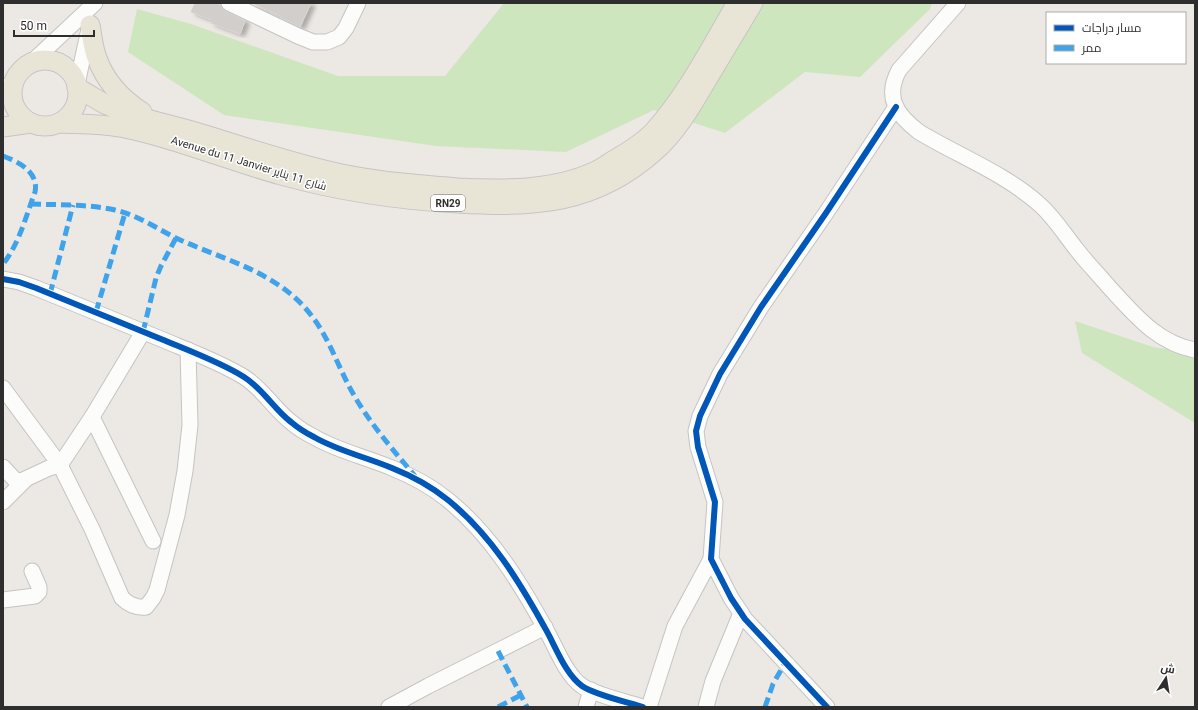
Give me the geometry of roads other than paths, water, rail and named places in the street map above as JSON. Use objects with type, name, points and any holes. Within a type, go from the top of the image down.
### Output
[{"type":"main road","name":"Avenue du 11 Janvier شارع 11 يناير","points":[[77,86],[106,104],[126,113],[342,174],[384,181],[479,189],[524,189],[564,182],[595,172],[628,152],[652,132],[670,112],[688,85],[737,3]]},
{"type":"main road","name":"Avenue du 11 Janvier شارع 11 يناير","points":[[60,123],[104,125],[155,135],[279,174],[335,188],[378,196],[425,202],[523,205],[563,199],[594,189],[617,179],[653,153],[667,139],[693,103],[753,3]]},
{"type":"main road","points":[[90,25],[96,57],[110,83],[134,107],[159,122]]},
{"type":"main road","name":"RN29","points":[[14,123],[22,118],[7,89],[22,69],[32,62],[50,60],[59,63],[73,76],[77,86]]},
{"type":"main road","points":[[60,123],[66,119],[77,102],[77,86]]},
{"type":"main road","name":"RN29","points":[[14,123],[41,126],[50,126],[60,123]]},
{"type":"street","points":[[32,62],[95,3]]},
{"type":"street","points":[[77,86],[90,25],[98,3]]},
{"type":"street","points":[[229,3],[313,42],[327,42],[339,37],[346,28],[358,3]]},
{"type":"street","points":[[958,3],[899,70],[893,84],[893,98],[896,107],[907,123],[919,132],[1012,183],[1027,194],[1048,213],[1079,252],[1139,320],[1165,340],[1195,350]]},
{"type":"street","points":[[649,707],[676,626],[711,559],[715,502],[696,438],[696,431],[700,416],[720,374],[761,307],[830,207],[896,107]]},
{"type":"street","points":[[3,279],[19,282],[36,288],[188,350],[244,377],[259,389],[292,423],[314,437],[334,447],[400,472],[419,481],[447,500],[472,521],[496,549],[516,578],[569,672],[582,686],[643,707]]},
{"type":"street","points":[[3,502],[25,480],[42,470],[60,465],[92,417],[143,332]]},
{"type":"street","points":[[3,388],[8,405],[60,465],[92,528],[122,598],[133,606],[146,607],[157,590],[177,514],[185,471],[190,425],[188,350]]},
{"type":"street","points":[[92,417],[153,542]]},
{"type":"street","points":[[3,466],[15,480],[25,480]]},
{"type":"street","points":[[711,559],[731,598],[741,613],[785,663],[827,707]]},
{"type":"street","points":[[3,600],[35,596],[39,592],[39,587],[32,571]]},
{"type":"street","points":[[706,707],[713,681],[741,613]]},
{"type":"street","points":[[389,707],[545,627]]},
{"type":"street","points":[[586,707],[591,690]]}]
